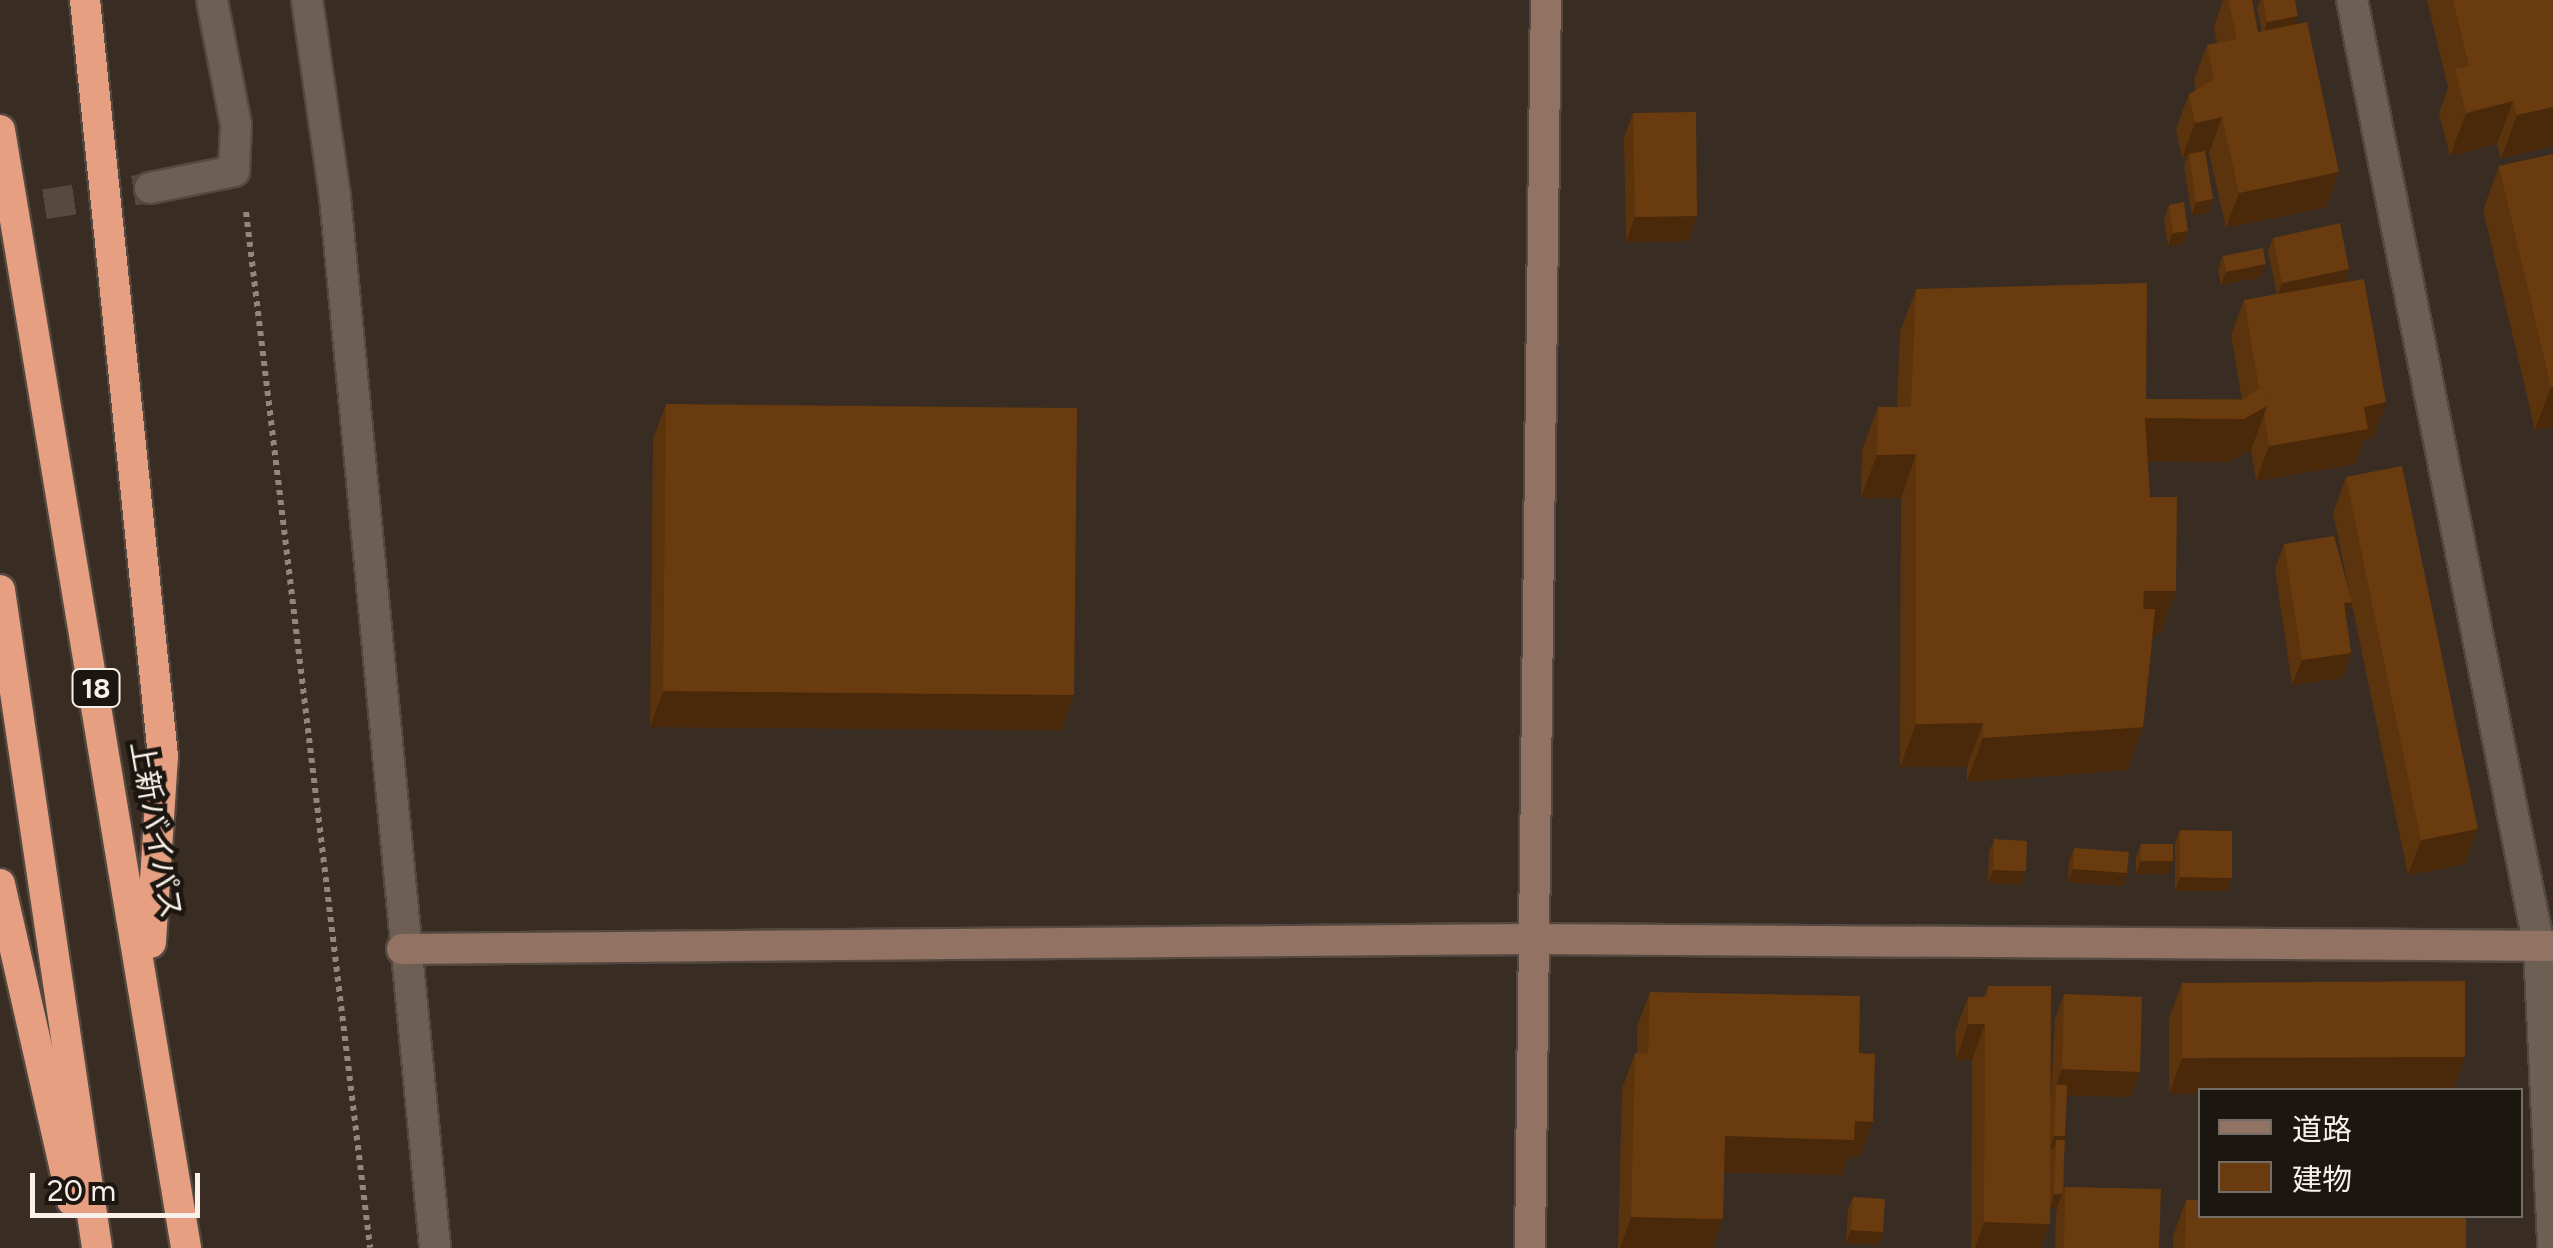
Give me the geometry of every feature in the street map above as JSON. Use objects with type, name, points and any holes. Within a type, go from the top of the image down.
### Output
[{"type":"highway","points":[[85,0],[164,756],[148,991]]},
{"type":"highway","name":"上新バイパス","points":[[0,130],[148,991],[186,1248]]},
{"type":"highway","points":[[0,590],[97,1248]]},
{"type":"highway","points":[[0,884],[83,1248]]},
{"type":"street","points":[[150,188],[234,170],[236,124],[212,0]]},
{"type":"street","points":[[307,0],[336,197],[402,948],[435,1248]]},
{"type":"street","points":[[1530,1248],[1546,0]]},
{"type":"street","points":[[2352,0],[2546,946],[2553,1248]]},
{"type":"street","points":[[402,948],[1532,939],[2546,946]]},
{"type":"path","points":[[234,170],[252,231],[370,1248]]},
{"type":"building","points":[[2228,0],[2252,0],[2258,32],[2307,22],[2339,172],[2239,193],[2222,117],[2195,123],[2189,94],[2214,79],[2207,45],[2237,39]]},
{"type":"building","points":[[2263,0],[2295,0],[2298,16],[2267,22]]},
{"type":"building","points":[[2453,0],[2553,0],[2553,107],[2517,115],[2513,101],[2466,113],[2455,69],[2469,66]]},
{"type":"building","points":[[1696,112],[1697,216],[1635,217],[1633,113]]},
{"type":"building","points":[[2205,151],[2213,199],[2196,202],[2189,154]]},
{"type":"building","points":[[2553,154],[2553,386],[2551,387],[2499,166]]},
{"type":"building","points":[[2184,202],[2188,231],[2173,233],[2169,205]]},
{"type":"building","points":[[2340,223],[2349,269],[2282,283],[2273,238]]},
{"type":"building","points":[[2263,248],[2266,264],[2226,272],[2223,256]]},
{"type":"building","points":[[2364,279],[2386,402],[2364,407],[2368,429],[2269,446],[2264,415],[2267,406],[2263,386],[2259,388],[2244,300]]},
{"type":"building","points":[[2147,283],[2146,399],[2242,400],[2263,386],[2267,406],[2244,419],[2145,418],[2150,497],[2177,497],[2176,591],[2144,591],[2143,609],[2155,609],[2143,727],[1983,738],[1983,723],[1916,724],[1916,454],[1877,455],[1878,407],[1911,407],[1916,289]]},
{"type":"building","points":[[666,404],[1077,408],[1074,695],[663,691]]},
{"type":"building","points":[[2402,466],[2478,829],[2421,840],[2346,477]]},
{"type":"building","points":[[2334,536],[2352,602],[2344,603],[2351,653],[2302,660],[2284,544]]},
{"type":"building","points":[[2180,830],[2232,831],[2232,878],[2180,877]]},
{"type":"building","points":[[1994,839],[2027,841],[2026,871],[1993,870]]},
{"type":"building","points":[[2141,844],[2173,844],[2173,861],[2141,861]]},
{"type":"building","points":[[2074,848],[2129,852],[2127,873],[2073,869]]},
{"type":"building","points":[[2465,981],[2465,1057],[2182,1058],[2182,983]]},
{"type":"building","points":[[1988,986],[2051,986],[2050,1224],[1984,1222],[1985,1024],[1968,1024],[1968,997],[1988,997]]},
{"type":"building","points":[[1650,992],[1860,996],[1859,1053],[1875,1054],[1873,1122],[1855,1121],[1854,1140],[1725,1136],[1723,1219],[1631,1217],[1635,1053],[1648,1054]]},
{"type":"building","points":[[2064,994],[2142,997],[2140,1072],[2062,1069]]},
{"type":"building","points":[[2056,1085],[2067,1085],[2065,1136],[2054,1136]]},
{"type":"building","points":[[2056,1140],[2065,1140],[2062,1194],[2054,1194]]},
{"type":"building","points":[[2065,1187],[2161,1189],[2159,1248],[2064,1248]]},
{"type":"building","points":[[1853,1197],[1885,1199],[1883,1232],[1851,1230]]},
{"type":"building","points":[[2186,1200],[2198,1200],[2198,1218],[2466,1218],[2466,1248],[2185,1248]]},
{"type":"tunnel","points":[[0,211],[150,188]]}]
